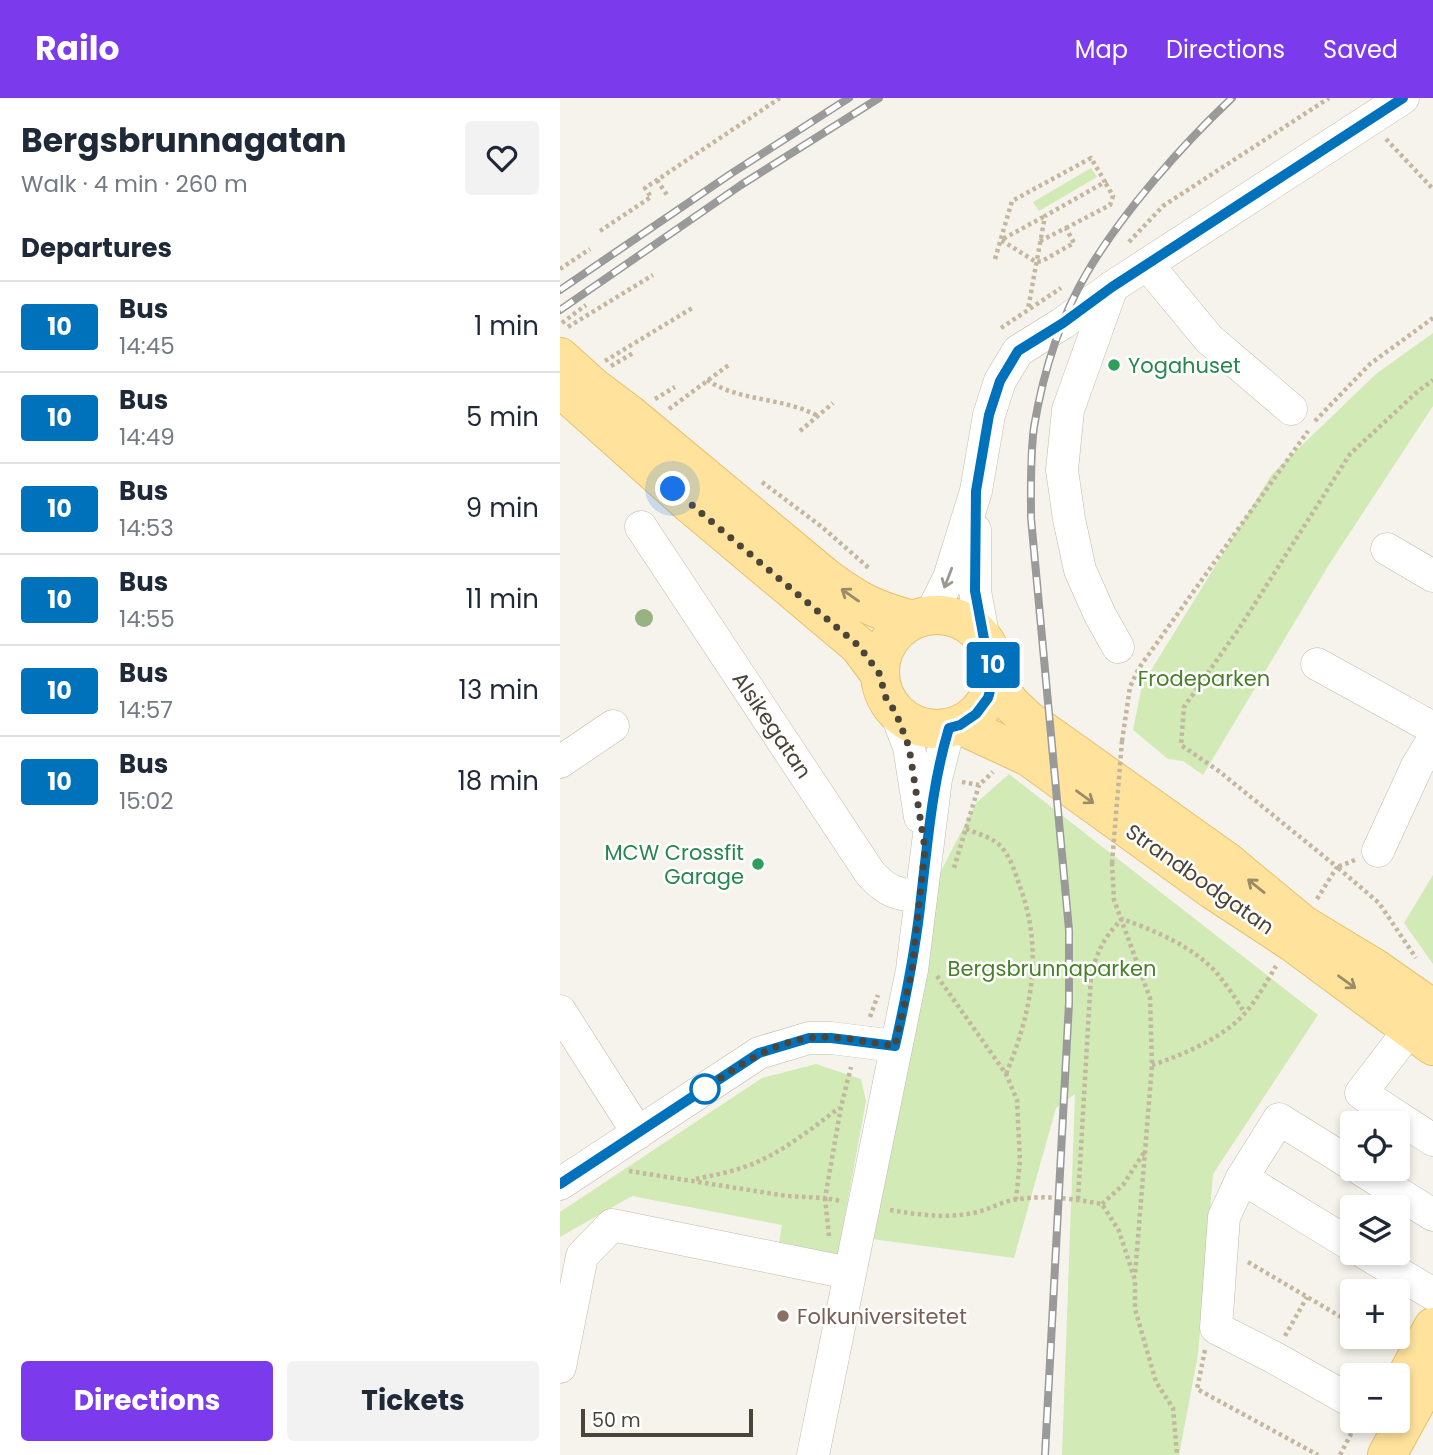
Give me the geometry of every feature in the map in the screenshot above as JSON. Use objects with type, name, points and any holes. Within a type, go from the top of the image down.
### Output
[{"type":"main road","points":[[560,388],[602,428],[859,646],[879,673],[886,698],[896,713],[915,726],[926,729],[955,727],[976,714],[983,706],[993,680],[993,659],[984,639],[969,625],[950,617],[921,618],[872,608],[836,586],[593,387],[563,336]]},
{"type":"main road","points":[[879,673],[881,657],[892,637],[921,618]]},
{"type":"main road","name":"Strandbodgatan","points":[[993,680],[1010,703],[1028,720],[1226,861],[1303,924],[1373,967],[1426,1028]]},
{"type":"main road","name":"Strandbodgatan","points":[[955,727],[1029,757],[1213,890],[1426,1028]]},
{"type":"main road","points":[[1410,1370],[1433,1327]]},
{"type":"main road","points":[[1387,1455],[1433,1371]]},
{"type":"main road","points":[[1366,1455],[1377,1433]]},
{"type":"street","points":[[921,618],[949,578],[976,491],[989,415],[1000,381],[1018,351],[1403,98]]},
{"type":"street","points":[[1147,264],[1209,339],[1291,409]]},
{"type":"street","points":[[1112,287],[1068,410],[1062,470],[1080,570],[1118,647]]},
{"type":"street","points":[[976,491],[975,591],[984,639]]},
{"type":"street","name":"Alsikegatan","points":[[641,527],[870,873],[885,889],[921,897]]},
{"type":"street","points":[[1388,549],[1433,576]]},
{"type":"street","points":[[1317,664],[1431,748],[1378,851]]},
{"type":"street","points":[[896,713],[909,747],[925,849]]},
{"type":"street","points":[[560,762],[613,726]]},
{"type":"street","points":[[813,1455],[912,970],[925,849],[936,779],[955,727]]},
{"type":"street","points":[[560,1010],[638,1133]]},
{"type":"street","points":[[1426,1028],[1362,1093],[1433,1140]]},
{"type":"street","points":[[560,1184],[759,1053],[809,1038],[895,1046]]},
{"type":"street","points":[[1340,1157],[1279,1119],[1242,1178],[1224,1217],[1216,1328],[1340,1395]]},
{"type":"street","points":[[1242,1178],[1340,1238]]},
{"type":"street","points":[[1379,1181],[1433,1214]]},
{"type":"street","points":[[560,1367],[582,1256],[612,1225],[849,1273]]},
{"type":"street","points":[[1385,1265],[1433,1294]]},
{"type":"path","points":[[600,231],[651,197],[645,188],[780,98]]},
{"type":"path","points":[[1379,132],[1433,189]]},
{"type":"path","points":[[995,260],[1012,201],[1091,158],[1112,196],[1110,205],[1041,242]]},
{"type":"path","points":[[657,180],[667,195]]},
{"type":"path","points":[[1001,240],[1105,182]]},
{"type":"path","points":[[1027,310],[1045,216]]},
{"type":"path","points":[[1001,240],[1037,262],[1074,243],[1066,228]]},
{"type":"path","points":[[560,269],[590,249]]},
{"type":"path","points":[[563,336],[653,275]]},
{"type":"path","points":[[563,336],[586,305]]},
{"type":"path","points":[[601,363],[694,307]]},
{"type":"path","points":[[1177,1455],[1173,1408],[1156,1382],[1135,1309],[1152,1065],[1150,998],[1114,900],[1112,863],[1122,741],[1130,687],[1139,668],[1313,423],[1370,364],[1433,318]]},
{"type":"path","points":[[608,368],[635,352]]},
{"type":"path","points":[[675,419],[666,412],[730,364]]},
{"type":"path","points":[[707,380],[721,390],[803,408],[818,416]]},
{"type":"path","points":[[1419,962],[1379,903],[1220,772],[1181,745],[1184,707],[1240,627],[1350,454],[1433,380]]},
{"type":"path","points":[[658,407],[651,401],[675,387]]},
{"type":"path","points":[[800,431],[833,403]]},
{"type":"path","points":[[760,480],[822,527],[878,575]]},
{"type":"path","points":[[966,828],[990,838],[1003,848],[1027,903],[1033,973],[1030,1001],[1023,1030],[1006,1074]]},
{"type":"path","points":[[1315,904],[1337,867],[1378,851]]},
{"type":"path","points":[[1122,919],[1187,949],[1219,975],[1245,1013]]},
{"type":"path","points":[[1079,1199],[1091,976],[1098,950],[1106,935],[1122,919]]},
{"type":"path","points":[[1152,1065],[1215,1037],[1245,1013],[1292,942]]},
{"type":"path","points":[[932,968],[1006,1074],[1017,1100],[1020,1161],[1016,1199]]},
{"type":"path","points":[[825,1198],[841,1107],[853,1062]]},
{"type":"path","points":[[691,1180],[731,1172],[762,1160],[784,1148],[841,1107]]},
{"type":"path","points":[[1102,1203],[1123,1185],[1146,1150]]},
{"type":"path","points":[[627,1171],[786,1196],[825,1198],[923,1216],[976,1212],[1016,1199],[1037,1197],[1102,1203],[1119,1231],[1135,1280]]},
{"type":"path","points":[[1220,1246],[1340,1316]]},
{"type":"path","points":[[1273,1357],[1307,1297]]},
{"type":"path","points":[[1216,1328],[1206,1346],[1197,1389],[1318,1455]]},
{"type":"path","points":[[1340,1455],[1352,1433]]},
{"type":"green space","points":[[1091,168],[1097,177],[1039,211],[1033,202]]},
{"type":"green space","name":"Frodeparken","points":[[1433,333],[1433,406],[1330,563],[1203,775],[1183,761],[1168,759],[1133,730],[1142,685],[1272,474],[1376,374]]},
{"type":"green space","name":"Bergsbrunnaparken","points":[[1009,774],[1318,1015],[1213,1174],[1198,1355],[1179,1455],[1062,1455],[1075,1094],[1056,1108],[1014,1258],[872,1239],[939,875],[976,803]]},
{"type":"green space","points":[[1433,875],[1433,964],[1404,923]]},
{"type":"green space","points":[[816,1064],[861,1079],[866,1101],[838,1254],[779,1243],[782,1225],[632,1196],[560,1237],[560,1212],[762,1078]]},
{"type":"railway","points":[[560,290],[732,173],[849,98]]},
{"type":"railway","points":[[560,310],[741,185],[879,98]]},
{"type":"railway","points":[[1045,1455],[1069,1003],[1069,930],[1031,518],[1034,427],[1054,346],[1088,271],[1118,226],[1154,180],[1232,98]]},
{"type":"bus line","name":"10","points":[[560,1184],[759,1053],[809,1038],[895,1046],[912,970],[925,849],[942,752],[949,728],[960,725],[976,714],[992,689],[993,659],[984,639],[977,609],[974,564],[976,491],[989,415],[1000,381],[1018,351],[1403,98]]},
{"type":"place","name":"Yogahuset","points":[[1114,365]]},
{"type":"place","name":"MCW Crossfit Garage","points":[[758,864]]},
{"type":"place","name":"Folkuniversitetet","points":[[783,1316]]},
{"type":"route","points":[[673,489],[868,656],[879,673],[882,689],[896,713],[909,747],[925,849],[912,970],[895,1046],[809,1038],[759,1053],[698,1093],[705,1089]]}]
